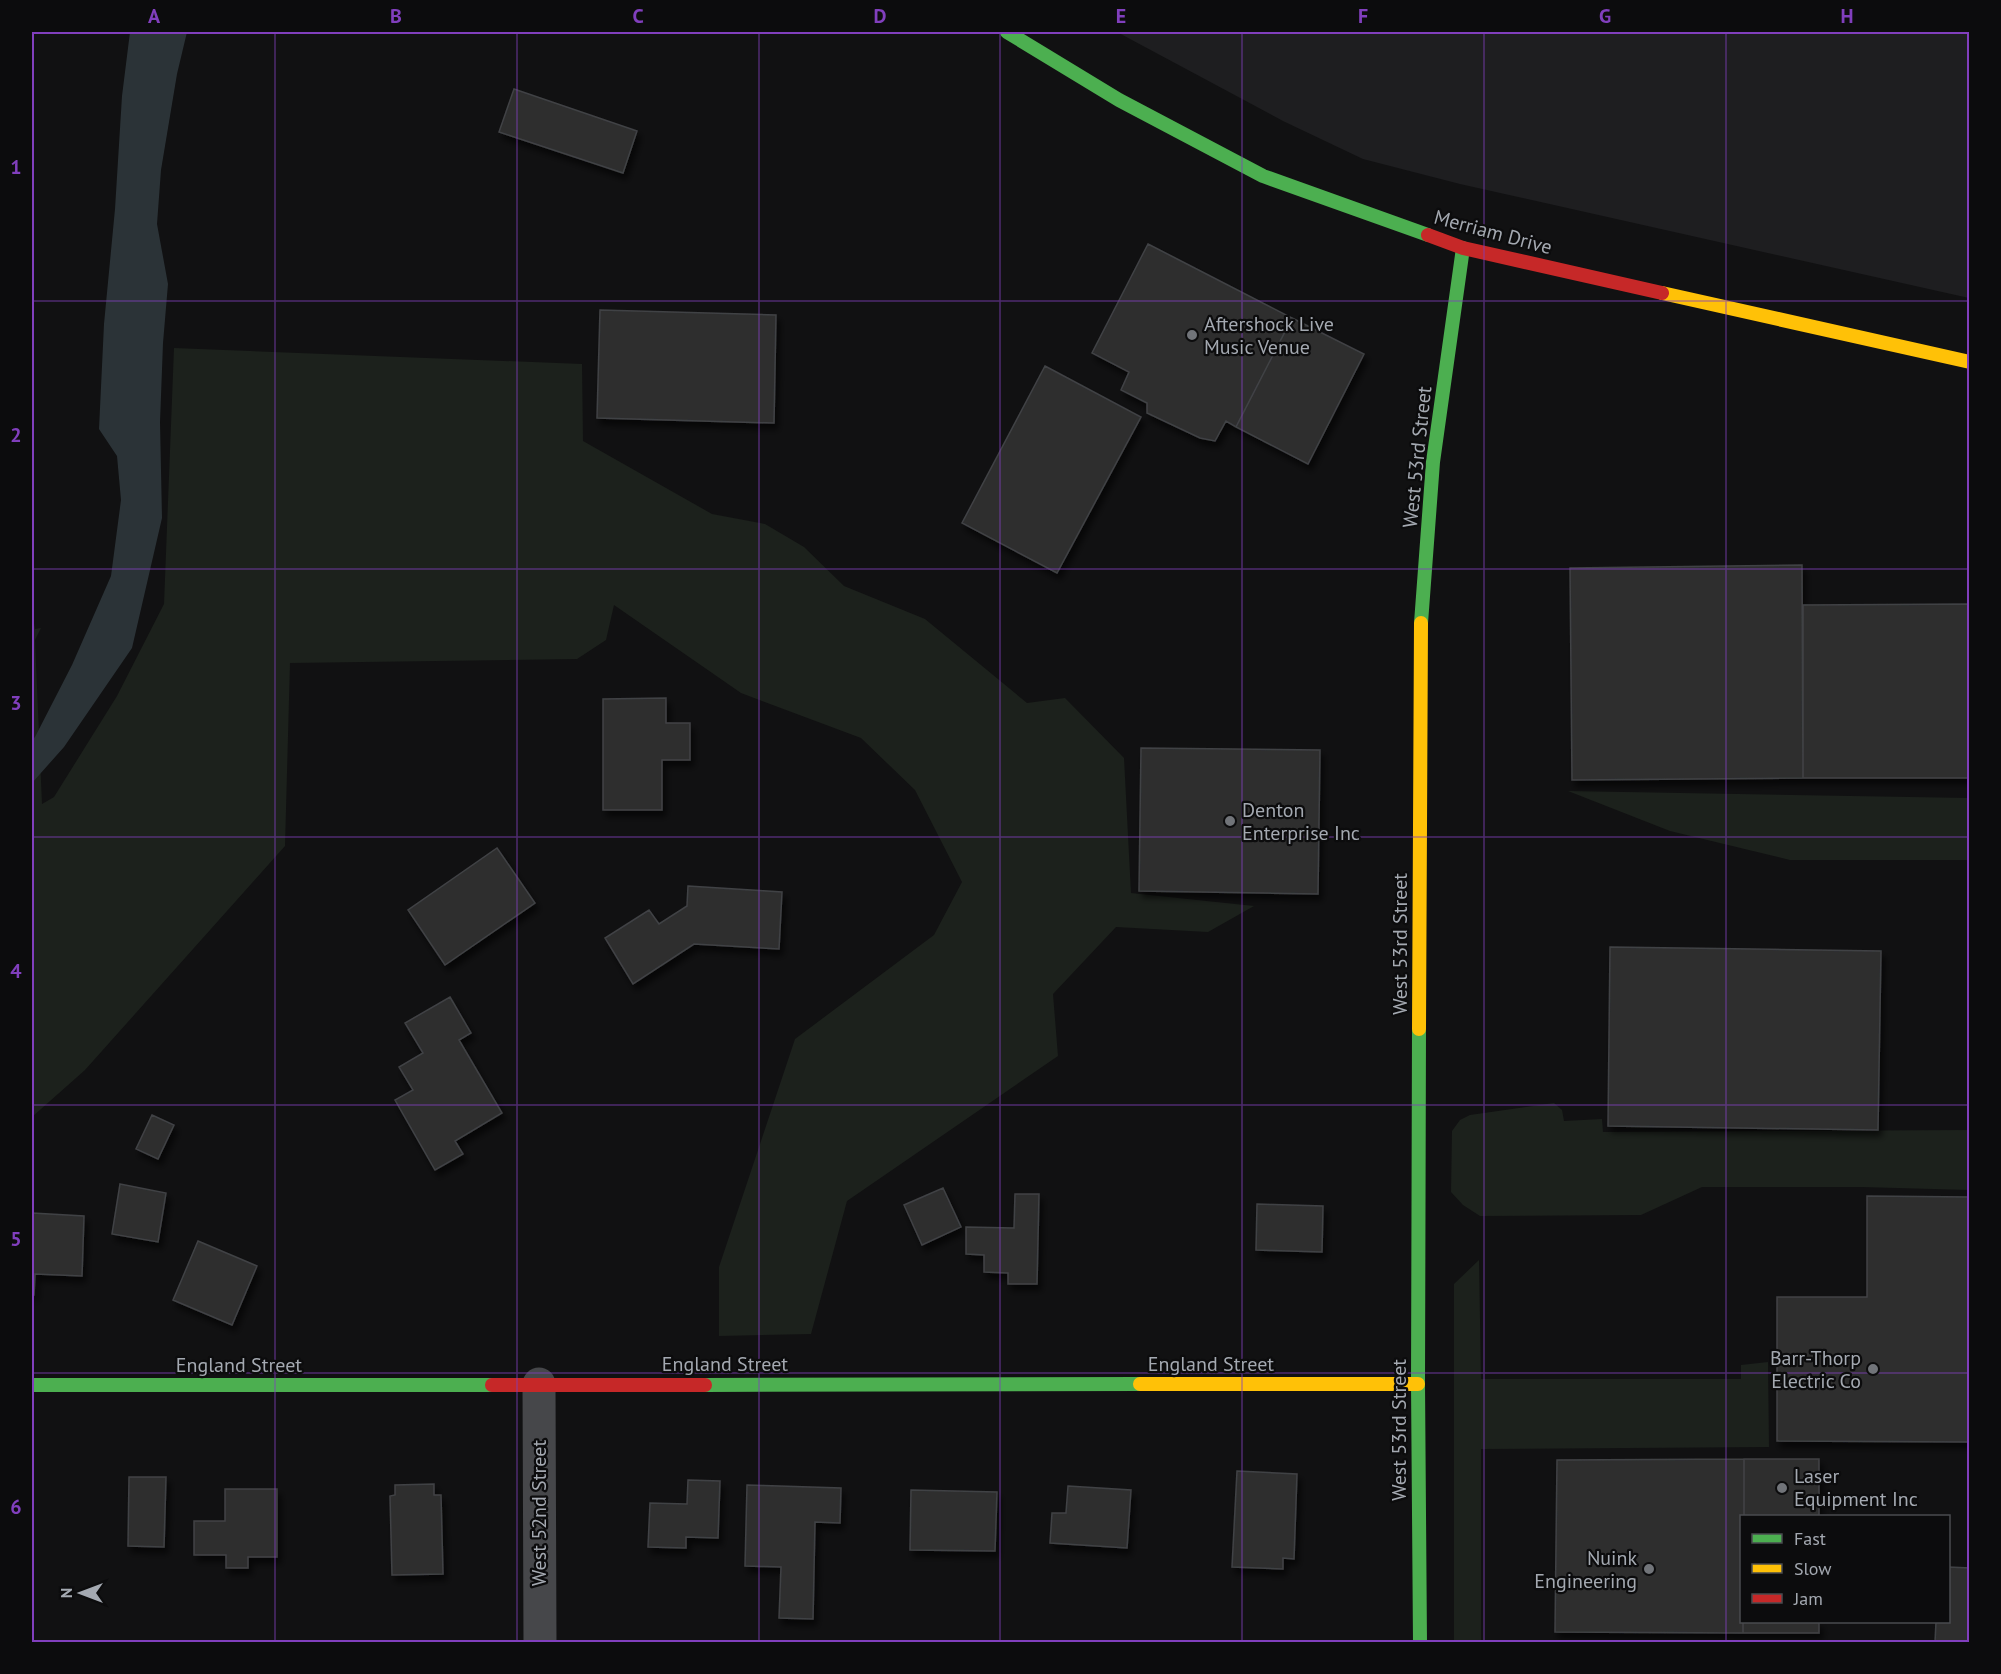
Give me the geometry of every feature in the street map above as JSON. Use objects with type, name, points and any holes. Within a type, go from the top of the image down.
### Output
[{"type":"street","name":"Merriam Drive","points":[[1007,32],[1119,100],[1263,176],[1463,248],[1970,362]]},
{"type":"street","name":"West 53rd Street","points":[[1420,1642],[1418,1384],[1421,626],[1433,462],[1463,248]]},
{"type":"street","name":"West 52nd Street","points":[[539,1384],[540,1642]]},
{"type":"street","name":"England Street","points":[[32,1385],[1418,1384]]},
{"type":"shaded area","points":[[130,32],[187,32],[177,74],[161,170],[157,224],[168,284],[160,422],[162,518],[132,648],[64,747],[32,783],[32,740],[72,665],[111,576],[121,500],[117,456],[99,429],[104,324],[115,209],[122,96]]},
{"type":"shaded area","points":[[1117,32],[1969,32],[1969,298],[1460,184],[1363,159],[1283,121]]},
{"type":"shaded area","points":[[174,348],[582,364],[583,441],[712,514],[765,524],[804,547],[844,586],[925,619],[1027,703],[1065,698],[1124,758],[1131,893],[1254,906],[1208,932],[1116,927],[1053,994],[1058,1056],[847,1201],[811,1334],[719,1336],[719,1267],[795,1039],[934,935],[962,882],[915,790],[861,738],[741,693],[614,605],[606,640],[577,659],[290,663],[285,846],[85,1070],[32,1117],[32,623],[35,629],[41,628],[35,640],[42,804],[54,797],[117,696],[164,604]]},
{"type":"shaded area","points":[[1568,791],[1969,798],[1969,860],[1790,860],[1670,831]]},
{"type":"shaded area","points":[[1554,1103],[1562,1110],[1564,1121],[1602,1119],[1603,1132],[1969,1130],[1969,1190],[1702,1187],[1641,1215],[1480,1216],[1463,1205],[1451,1192],[1452,1131],[1460,1120],[1470,1115]]},
{"type":"shaded area","points":[[1479,1260],[1481,1379],[1741,1379],[1741,1365],[1768,1362],[1769,1447],[1481,1449],[1481,1642],[1454,1642],[1454,1284]]},
{"type":"building","points":[[514,89],[637,131],[623,173],[499,132]]},
{"type":"building","name":"Aftershock Live Music Venue","points":[[1148,244],[1292,318],[1236,427],[1226,421],[1215,441],[1200,438],[1147,413],[1147,403],[1121,390],[1129,372],[1092,353]]},
{"type":"building","points":[[600,310],[776,315],[774,423],[597,418]]},
{"type":"building","points":[[1292,318],[1364,354],[1308,464],[1236,427]]},
{"type":"building","points":[[1045,366],[1141,417],[1057,573],[962,523]]},
{"type":"building","points":[[1802,565],[1803,778],[1572,780],[1570,568]]},
{"type":"building","points":[[1970,604],[1970,778],[1803,778],[1803,605]]},
{"type":"building","points":[[666,698],[666,723],[690,723],[690,760],[662,760],[662,810],[603,810],[603,699]]},
{"type":"building","name":"Denton Enterprise Inc","points":[[1141,748],[1320,750],[1318,894],[1139,891]]},
{"type":"building","points":[[497,848],[535,903],[445,965],[408,910]]},
{"type":"building","points":[[688,886],[782,892],[779,949],[694,944],[633,984],[605,938],[649,910],[659,924],[687,906]]},
{"type":"building","points":[[1610,947],[1881,951],[1878,1130],[1608,1126]]},
{"type":"building","points":[[450,997],[471,1033],[459,1040],[502,1113],[455,1141],[463,1154],[435,1170],[395,1100],[413,1090],[399,1067],[423,1053],[405,1023]]},
{"type":"building","points":[[152,1115],[174,1125],[158,1159],[136,1149]]},
{"type":"building","points":[[120,1184],[166,1193],[158,1242],[112,1234]]},
{"type":"building","points":[[943,1188],[961,1227],[922,1245],[904,1205]]},
{"type":"building","points":[[1015,1194],[1039,1194],[1037,1284],[1008,1284],[1008,1273],[984,1272],[984,1255],[966,1254],[966,1227],[1014,1228]]},
{"type":"building","name":"Barr-Thorp Electric Co","points":[[1867,1196],[1970,1197],[1970,1442],[1777,1441],[1777,1297],[1867,1297]]},
{"type":"building","points":[[1257,1204],[1323,1206],[1322,1252],[1256,1250]]},
{"type":"building","points":[[32,1213],[84,1216],[82,1276],[35,1274],[34,1295],[32,1295]]},
{"type":"building","points":[[198,1241],[257,1266],[232,1325],[173,1300]]},
{"type":"building","name":"Nuink Engineering","points":[[1744,1459],[1744,1515],[1740,1515],[1740,1623],[1743,1623],[1743,1633],[1555,1632],[1557,1460]]},
{"type":"building","name":"Laser Equipment Inc","points":[[1744,1459],[1819,1459],[1819,1515],[1744,1515]]},
{"type":"building","points":[[1237,1471],[1297,1474],[1294,1559],[1283,1558],[1283,1569],[1232,1567]]},
{"type":"building","points":[[129,1477],[166,1477],[164,1547],[128,1546]]},
{"type":"building","points":[[688,1480],[720,1481],[718,1538],[686,1537],[686,1548],[648,1547],[650,1503],[687,1504]]},
{"type":"building","points":[[434,1484],[434,1495],[441,1495],[443,1574],[392,1575],[390,1496],[395,1495],[395,1485]]},
{"type":"building","points":[[747,1485],[841,1488],[840,1523],[815,1522],[813,1619],[779,1618],[781,1567],[745,1566]]},
{"type":"building","points":[[1068,1486],[1131,1490],[1127,1548],[1050,1543],[1052,1513],[1066,1513]]},
{"type":"building","points":[[225,1489],[277,1489],[277,1557],[248,1557],[248,1568],[226,1568],[226,1555],[194,1555],[194,1521],[225,1521]]},
{"type":"building","points":[[911,1490],[997,1492],[995,1551],[910,1550]]},
{"type":"building","points":[[1950,1567],[1970,1568],[1970,1642],[1935,1642],[1936,1623],[1950,1623]]},
{"type":"building","points":[[1743,1623],[1819,1623],[1819,1633],[1743,1633]]},
{"type":"traffic: fast","points":[[1007,32],[1119,100],[1263,176],[1428,235]]},
{"type":"traffic: fast","points":[[1421,623],[1433,462],[1463,248]]},
{"type":"traffic: fast","points":[[1419,1029],[1420,1642]]},
{"type":"traffic: fast","points":[[705,1385],[1140,1384]]},
{"type":"traffic: fast","points":[[32,1385],[492,1385]]},
{"type":"traffic: slow","points":[[1662,293],[1970,362]]},
{"type":"traffic: slow","points":[[1419,1029],[1421,623]]},
{"type":"traffic: slow","points":[[1140,1384],[1418,1384]]},
{"type":"traffic: jam","points":[[1428,235],[1463,248],[1662,293]]},
{"type":"traffic: jam","points":[[492,1385],[705,1385]]},
{"type":"place","name":"Aftershock Live Music Venue","points":[[1192,335]]},
{"type":"place","name":"Denton Enterprise Inc","points":[[1230,821]]},
{"type":"place","name":"Barr-Thorp Electric Co","points":[[1873,1369]]},
{"type":"place","name":"Laser Equipment Inc","points":[[1782,1488]]},
{"type":"place","name":"Nuink Engineering","points":[[1649,1569]]}]
